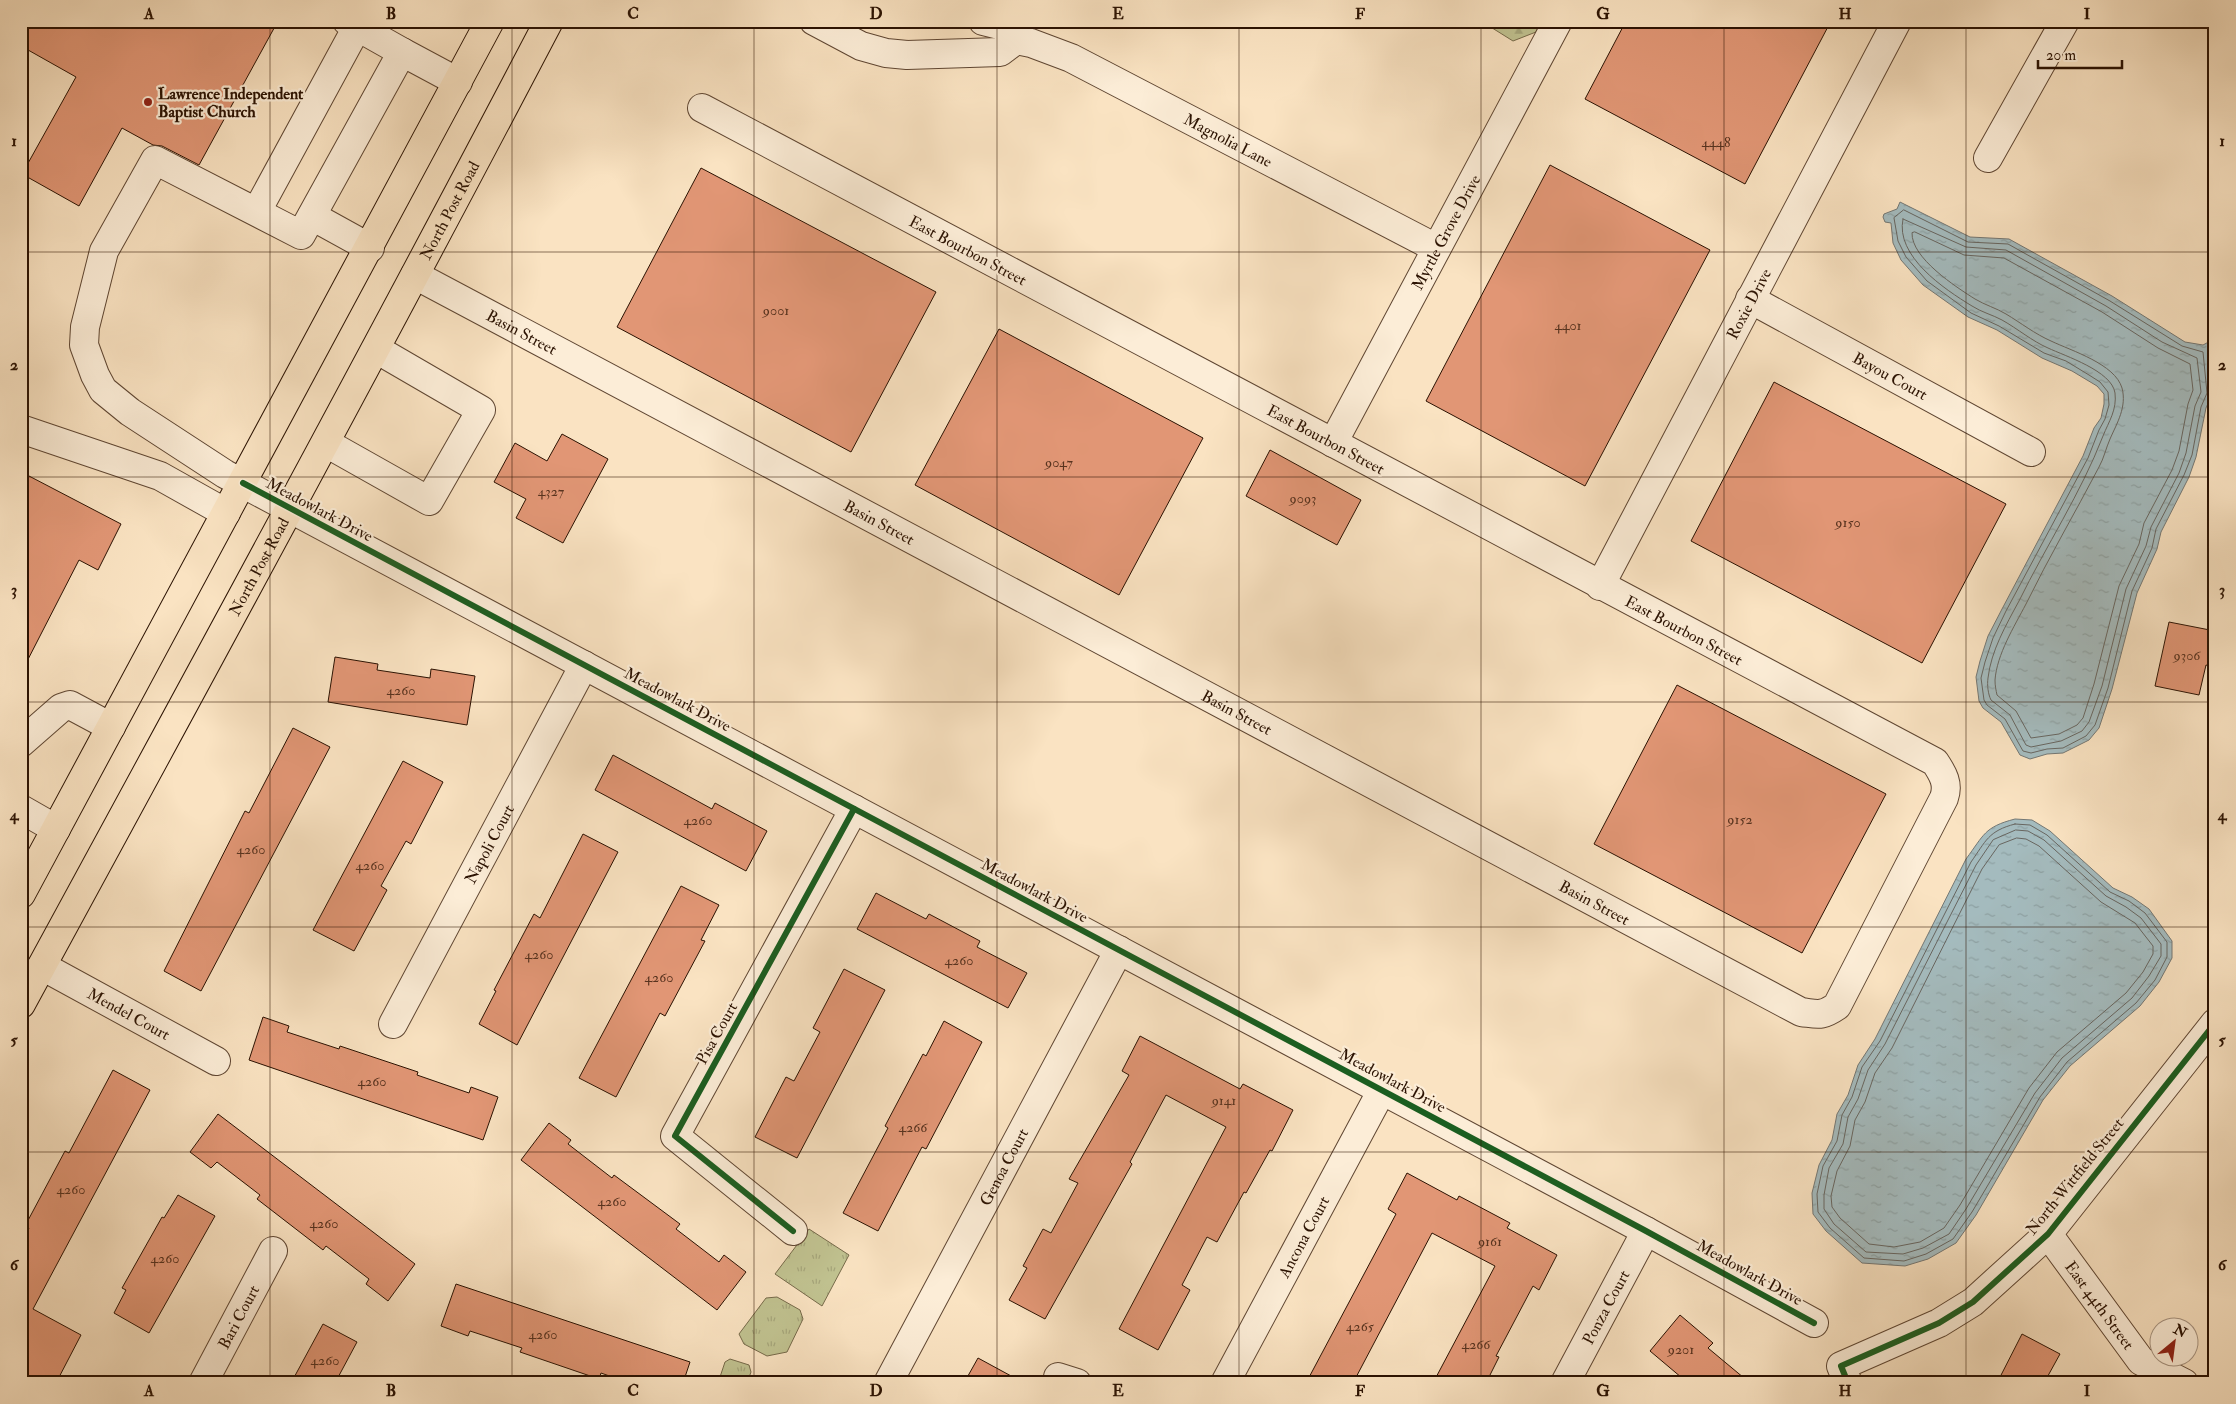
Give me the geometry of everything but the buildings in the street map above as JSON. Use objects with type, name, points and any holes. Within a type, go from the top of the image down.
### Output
[{"type":"main road","points":[[21,894],[370,248],[490,21]]},
{"type":"main road","name":"North Post Road","points":[[21,1004],[239,600],[291,509],[549,21]]},
{"type":"street","points":[[814,21],[861,46],[900,54],[1000,52],[1016,40]]},
{"type":"street","name":"Magnolia Lane","points":[[983,21],[1004,26],[1016,40],[1031,43],[1071,58],[1436,248]]},
{"type":"street","name":"Myrtle Grove Drive","points":[[1333,443],[1558,21]]},
{"type":"street","name":"Roxie Drive","points":[[1600,586],[1897,21]]},
{"type":"street","points":[[1988,158],[2065,21]]},
{"type":"street","points":[[402,52],[301,235],[256,211],[352,24],[458,82]]},
{"type":"street","name":"East Bourbon Street","points":[[702,108],[1935,762],[1945,777]]},
{"type":"street","name":"Meadowlark Drive","points":[[256,211],[155,160],[104,252],[85,327],[84,346],[95,375],[103,390],[130,412],[166,434],[186,450],[291,509],[1646,1231],[1814,1323]]},
{"type":"street","points":[[312,216],[370,248]]},
{"type":"street","name":"Basin Street","points":[[415,276],[1801,1012],[1815,1015],[1829,1011],[1840,1000],[1944,798],[1946,790],[1945,777]]},
{"type":"street","name":"Bayou Court","points":[[1750,299],[2031,452]]},
{"type":"street","points":[[326,443],[429,501],[481,410],[376,349]]},
{"type":"street","points":[[21,429],[160,476],[226,513]]},
{"type":"street","name":"Napoli Court","points":[[393,1024],[584,665]]},
{"type":"street","points":[[21,743],[60,708],[70,705],[111,727]]},
{"type":"street","points":[[21,809],[56,829]]},
{"type":"street","name":"Pisa Court","points":[[794,1231],[675,1136],[854,809]]},
{"type":"street","name":"Genoa Court","points":[[888,1383],[1119,950]]},
{"type":"street","name":"Mendel Court","points":[[42,966],[216,1060]]},
{"type":"street","name":"North Wittfield Street","points":[[1848,1383],[1841,1366],[1939,1324],[1973,1302],[2048,1234],[2215,1022]]},
{"type":"street","name":"Ancona Court","points":[[1225,1383],[1382,1090]]},
{"type":"street","name":"Ponza Court","points":[[1565,1383],[1646,1231]]},
{"type":"street","name":"East 44th Street","points":[[2048,1234],[2141,1361],[2184,1383]]},
{"type":"street","name":"Bari Court","points":[[203,1383],[273,1251]]},
{"type":"green space","points":[[1481,21],[1541,21],[1536,32],[1513,41]]},
{"type":"green space","points":[[809,1229],[849,1255],[822,1306],[775,1274]]},
{"type":"green space","points":[[777,1297],[800,1310],[803,1319],[787,1352],[767,1356],[744,1344],[739,1334],[766,1298]]},
{"type":"green space","points":[[730,1359],[749,1365],[751,1372],[747,1383],[718,1383],[725,1362]]},
{"type":"water","points":[[1900,202],[1970,237],[2009,239],[2112,296],[2185,342],[2203,345],[2214,339],[2208,357],[2212,394],[2206,408],[2196,457],[2189,477],[2161,532],[2157,549],[2137,593],[2112,689],[2099,728],[2089,740],[2063,753],[2047,754],[2030,759],[2020,755],[2001,722],[1983,708],[1979,701],[1976,677],[1988,636],[2083,456],[2094,428],[2101,418],[2104,394],[2097,386],[2072,371],[2042,358],[1997,330],[1968,317],[1923,285],[1901,260],[1893,243],[1891,223],[1885,222],[1883,217],[1884,214],[1897,209]]},
{"type":"water","points":[[2015,819],[2032,820],[2050,831],[2113,888],[2132,897],[2149,909],[2172,941],[2172,958],[2159,982],[2140,1006],[2070,1066],[2043,1100],[1976,1215],[1956,1243],[1928,1259],[1905,1266],[1862,1263],[1826,1231],[1813,1214],[1812,1193],[1819,1165],[1832,1140],[1837,1114],[1848,1095],[1858,1065],[1875,1039],[1966,859],[1986,833],[1997,825]]},
{"type":"cycle path","points":[[243,483],[1646,1231],[1814,1323]]},
{"type":"cycle path","points":[[793,1231],[675,1136],[854,809]]},
{"type":"cycle path","points":[[1848,1383],[1841,1366],[1939,1323],[1973,1302],[2048,1234],[2215,1023]]},
{"type":"place","name":"Lawrence Independent Baptist Church","points":[[148,102]]}]
